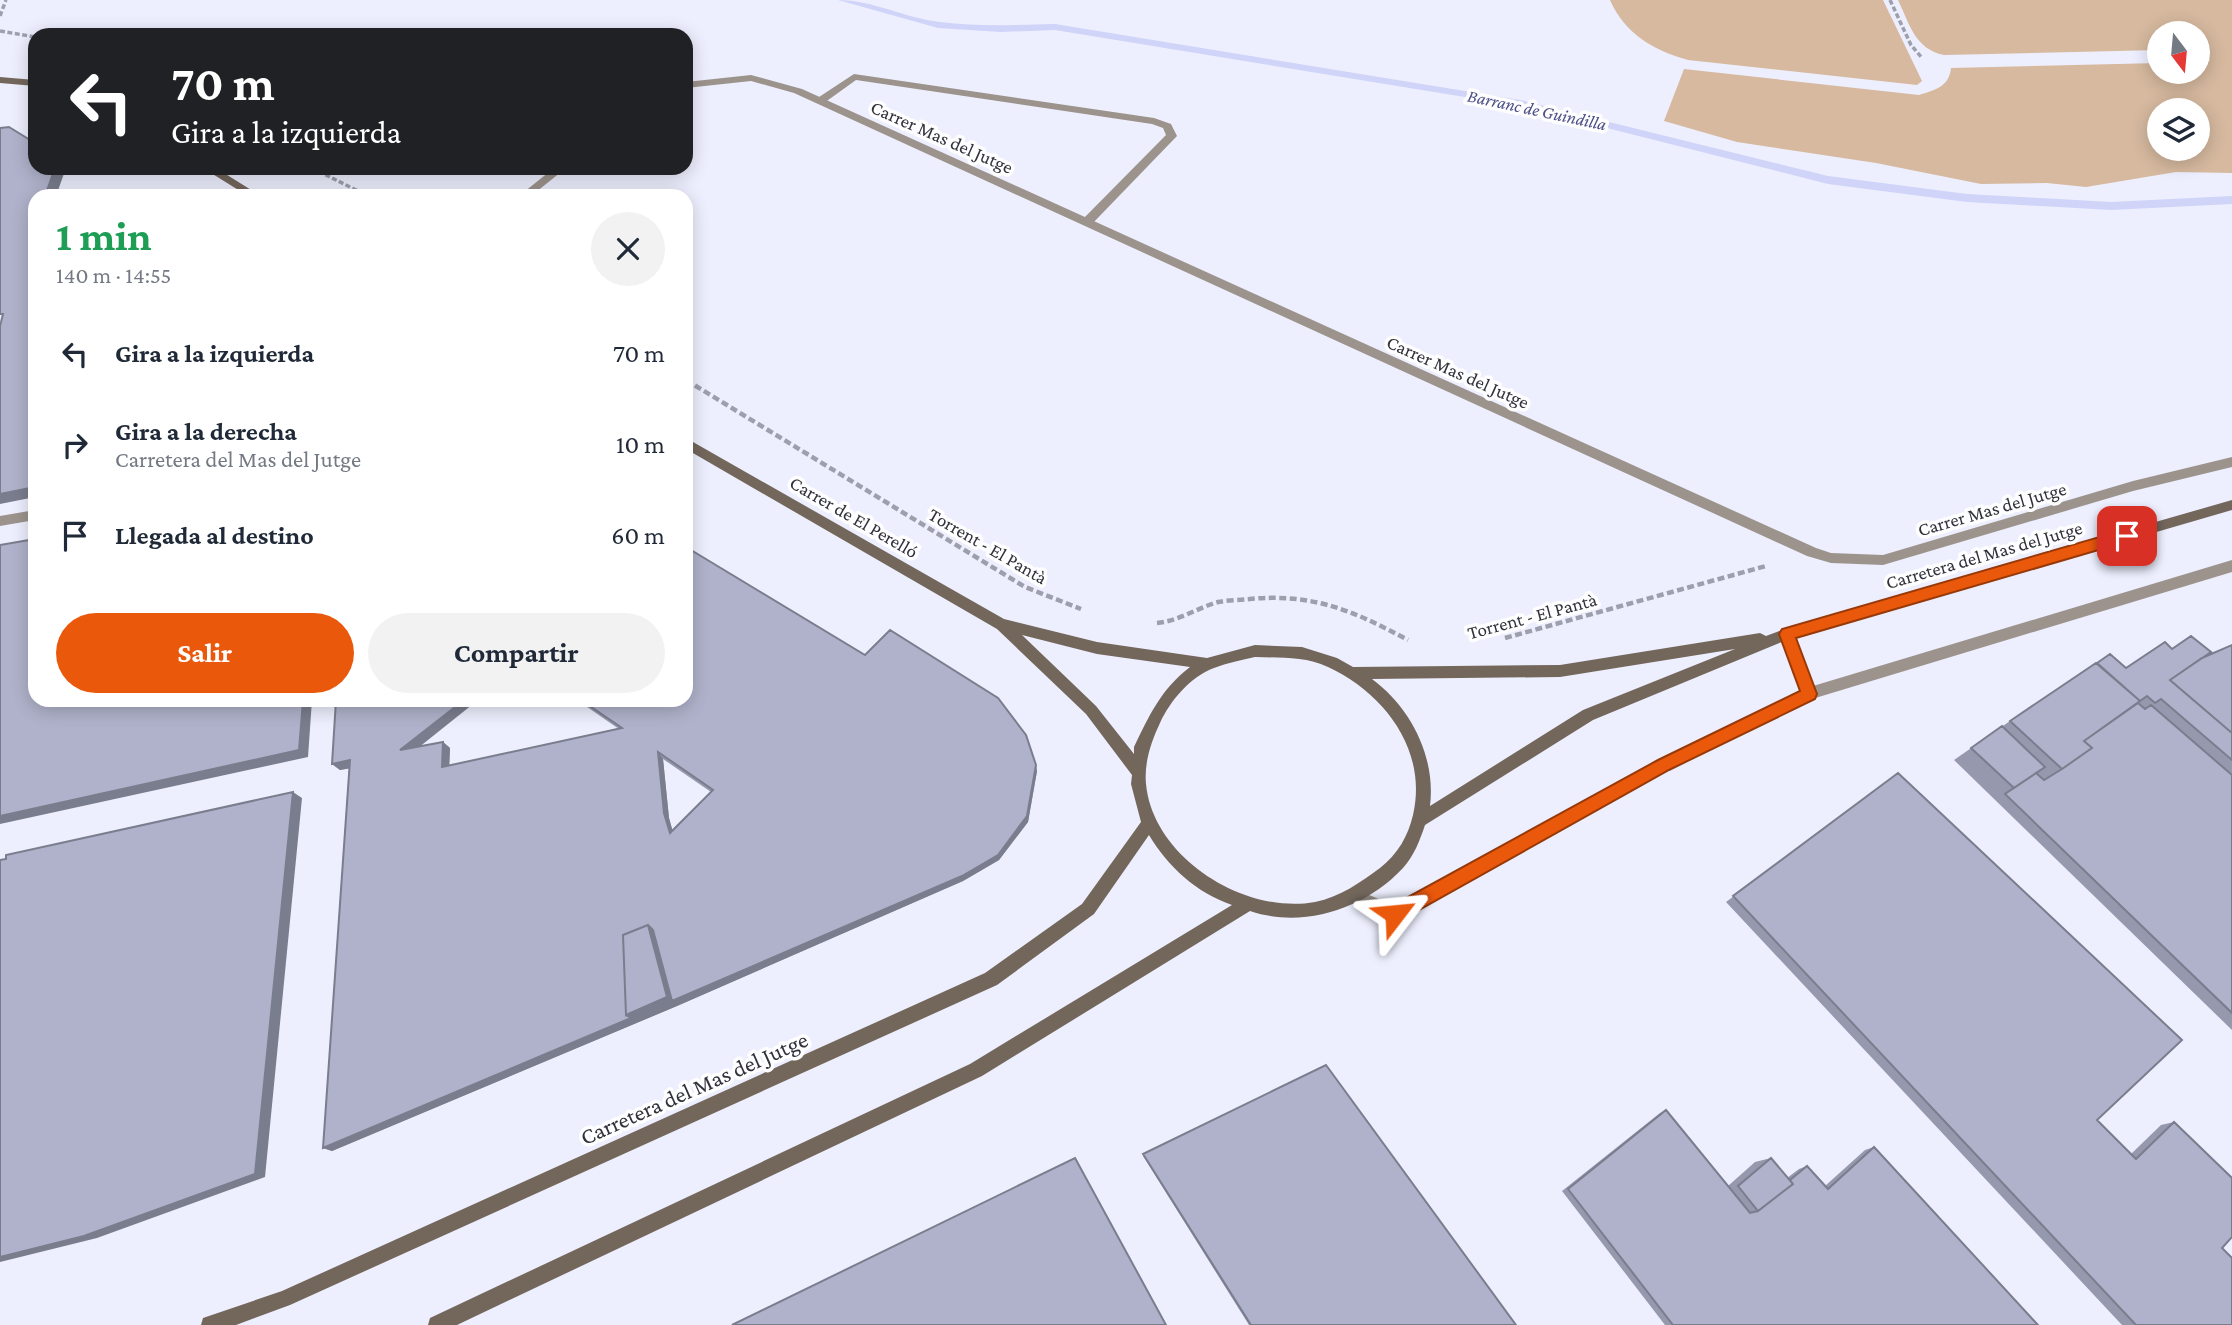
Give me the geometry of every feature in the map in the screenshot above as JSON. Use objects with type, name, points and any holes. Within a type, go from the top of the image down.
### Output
[{"type":"street","name":"Carrer Mas del Jutge","points":[[693,84],[751,78],[820,101],[1812,552],[1831,558],[1883,560],[2133,486],[2232,462]]},
{"type":"street","points":[[820,101],[854,78],[1167,125],[1172,136],[1087,222]]},
{"type":"street","points":[[0,80],[28,82]]},
{"type":"street","points":[[220,175],[244,189]]},
{"type":"street","points":[[533,189],[552,175]]},
{"type":"street","name":"Carrer de El Perelló","points":[[693,447],[1002,625]]},
{"type":"street","name":"Carretera del Mas del Jutge","points":[[1421,820],[1588,715],[1787,634],[2232,505]]},
{"type":"street","points":[[0,521],[28,516]]},
{"type":"street","points":[[1356,896],[1395,914],[1664,765],[1809,694],[2232,566]]},
{"type":"street","points":[[1002,625],[1097,648],[1208,664]]},
{"type":"street","points":[[1002,625],[1091,710],[1138,770]]},
{"type":"street","points":[[1787,634],[1809,694]]},
{"type":"street","name":"Carretera del Mas del Jutge","points":[[1354,673],[1560,671],[1787,634]]},
{"type":"street","points":[[1255,651],[1307,654],[1354,673],[1389,701],[1413,737],[1424,778],[1421,820],[1398,864],[1356,896],[1303,911],[1246,905],[1205,886],[1172,858],[1149,823],[1140,796],[1138,770],[1147,727],[1171,690],[1208,664],[1255,651]]},
{"type":"street","name":"Carretera del Mas del Jutge","points":[[210,1325],[284,1299],[990,979],[1088,909],[1149,823]]},
{"type":"street","points":[[438,1325],[976,1070],[1246,905]]},
{"type":"path","points":[[0,16],[6,0]]},
{"type":"path","points":[[1890,0],[1911,45],[1922,58]]},
{"type":"path","points":[[0,31],[28,36]]},
{"type":"path","points":[[326,175],[354,189]]},
{"type":"path","name":"Torrent - El Pantà","points":[[693,384],[1025,587],[1088,611]]},
{"type":"path","name":"Torrent - El Pantà","points":[[1499,639],[1812,552]]},
{"type":"path","points":[[1153,623],[1167,622],[1219,602],[1282,596],[1326,604],[1367,618],[1416,644]]},
{"type":"shaded area","points":[[1610,0],[1883,0],[1922,81],[1917,85],[1688,60],[1652,46],[1642,39],[1624,22]]},
{"type":"shaded area","points":[[1898,0],[2232,0],[2232,173],[2176,172],[2086,187],[2047,183],[1981,184],[1876,163],[1737,142],[1664,121],[1684,69],[1919,95],[1944,84],[1951,68],[2147,63],[2147,84],[2210,84],[2210,21],[2147,21],[2147,50],[1944,55],[1926,47],[1910,27]]},
{"type":"building","points":[[9,127],[28,139],[28,175],[52,175],[48,189],[28,189],[28,488],[0,494],[0,326],[3,314],[0,314],[0,128]]},
{"type":"building","points":[[28,540],[28,707],[302,707],[299,750],[0,816],[0,545]]},
{"type":"building","points":[[693,551],[865,655],[890,630],[998,698],[1026,735],[1036,765],[1027,816],[998,855],[962,876],[672,1001],[653,930],[648,925],[623,935],[626,1015],[631,1018],[323,1148],[350,760],[332,764],[336,707],[455,707],[400,750],[443,742],[442,767],[622,728],[591,707],[693,707]],"holes":[[[658,752],[713,790],[670,833],[664,813]]]},
{"type":"building","points":[[2191,636],[2211,652],[2170,680],[2232,733],[2232,760],[2161,699],[2155,703],[2147,696],[2140,701],[2097,663],[2110,654],[2126,668],[2165,642],[2172,649]]},
{"type":"building","points":[[2232,645],[2232,733],[2170,680],[2202,658]]},
{"type":"building","points":[[2096,663],[2140,701],[2084,741],[2092,748],[2062,769],[2010,721]]},
{"type":"building","points":[[2138,703],[2145,709],[2151,705],[2232,775],[2232,1013],[2005,794],[2036,773],[2044,780],[2062,769],[2092,748],[2084,741]]},
{"type":"building","points":[[2002,726],[2045,767],[2014,788],[1971,748]]},
{"type":"building","points":[[1898,773],[2182,1040],[2097,1120],[2136,1159],[2174,1122],[2232,1178],[2232,1237],[2222,1248],[2232,1258],[2232,1325],[2136,1325],[1733,896]]},
{"type":"building","points":[[293,792],[255,1174],[84,1236],[0,1257],[0,860],[6,859],[6,855]]},
{"type":"building","points":[[648,925],[667,997],[626,1015],[623,935]]},
{"type":"building","points":[[1326,1065],[1516,1325],[1251,1325],[1143,1154]]},
{"type":"building","points":[[1666,1110],[1750,1213],[1758,1211],[1793,1184],[1790,1180],[1807,1166],[1828,1189],[1874,1147],[2038,1325],[1673,1325],[1568,1189]]},
{"type":"building","points":[[1075,1158],[1166,1325],[732,1325]]},
{"type":"building","points":[[1771,1158],[1793,1184],[1758,1211],[1738,1186]]},
{"type":"waterway","name":"Barranc de Guindilla","points":[[843,0],[938,25],[1001,29],[1055,27],[1520,103],[1828,180],[1967,198],[2111,206],[2232,200]]},
{"type":"route","points":[[1395,914],[1664,765],[1809,694],[1787,634],[2127,536]]}]
